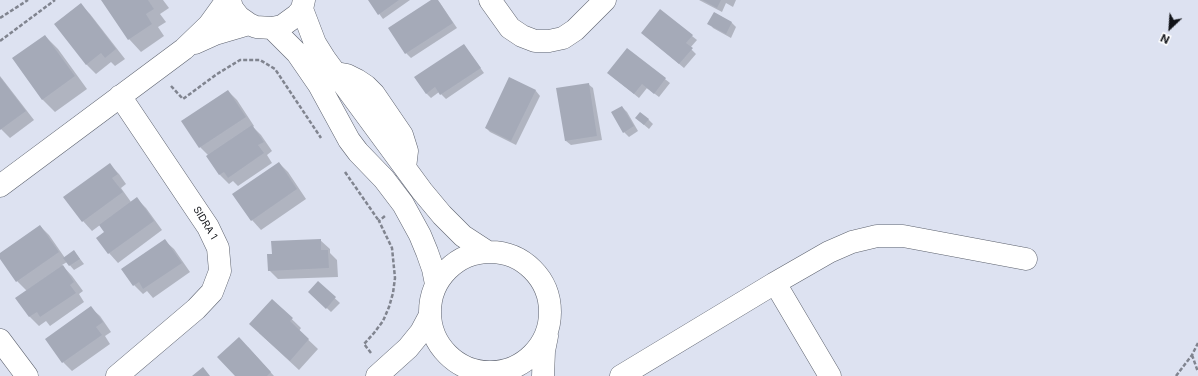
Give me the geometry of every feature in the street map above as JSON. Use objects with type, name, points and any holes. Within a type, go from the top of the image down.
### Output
[{"type":"street","points":[[0,186],[184,49],[209,25],[228,0],[239,18],[256,27],[272,28],[282,26],[297,15],[303,4]]},
{"type":"street","points":[[490,0],[510,28],[522,36],[535,41],[550,41],[563,38],[575,30],[605,0]]},
{"type":"street","points":[[303,4],[315,43],[405,168],[442,215],[463,236],[486,251]]},
{"type":"street","points":[[184,49],[215,34],[249,24]]},
{"type":"street","points":[[272,28],[297,53],[319,85],[349,140],[358,152],[384,179],[403,204],[418,230],[428,252],[436,284]]},
{"type":"street","name":"SIDRA 1","points":[[117,376],[196,309],[212,292],[220,271],[218,248],[208,227],[120,96]]},
{"type":"street","points":[[621,376],[775,283],[829,252],[852,242],[878,236],[903,236],[1026,259]]},
{"type":"street","points":[[493,373],[459,364],[444,351],[434,336],[429,317],[430,300],[436,284],[448,267],[466,256],[486,251],[506,253],[524,262],[538,275],[548,293],[551,313],[544,351],[543,376]]},
{"type":"street","points":[[775,283],[830,376]]},
{"type":"street","points":[[380,373],[408,348],[429,317]]},
{"type":"street","points":[[454,376],[493,373],[511,369],[527,360],[539,348],[548,332]]},
{"type":"street","points":[[0,340],[27,376]]},
{"type":"path","points":[[0,18],[28,0]]},
{"type":"path","points":[[0,42],[55,0]]},
{"type":"path","points":[[156,70],[183,99],[217,74],[240,60],[260,60],[274,69],[321,138]]},
{"type":"path","points":[[343,170],[379,221],[392,248],[395,278],[389,307],[383,321],[364,344],[380,373]]},
{"type":"path","points":[[379,221],[403,204]]},
{"type":"path","points":[[1176,376],[1192,355],[1198,343]]},
{"type":"path","points":[[1192,355],[1198,372]]},
{"type":"building","points":[[101,0],[148,0],[154,9],[146,14],[152,24],[128,40]]},
{"type":"building","points":[[368,0],[399,0],[378,15]]},
{"type":"building","points":[[431,0],[438,0],[453,23],[405,54],[388,28]]},
{"type":"building","points":[[702,0],[721,0],[717,8]]},
{"type":"building","points":[[81,3],[116,49],[105,58],[101,53],[86,65],[54,24]]},
{"type":"building","points":[[660,9],[693,35],[686,43],[693,48],[679,64],[641,33]]},
{"type":"building","points":[[714,12],[732,22],[726,34],[707,24]]},
{"type":"building","points":[[45,35],[75,76],[42,100],[12,58]]},
{"type":"building","points":[[464,44],[481,68],[440,95],[435,87],[426,94],[414,77]]},
{"type":"building","points":[[627,48],[666,78],[654,94],[642,84],[634,94],[607,73]]},
{"type":"building","points":[[0,77],[26,111],[0,130]]},
{"type":"building","points":[[509,77],[536,90],[511,141],[485,128]]},
{"type":"building","points":[[589,83],[597,136],[565,141],[556,88]]},
{"type":"building","points":[[228,90],[246,117],[199,148],[181,121]]},
{"type":"building","points":[[622,106],[634,126],[623,133],[611,112]]},
{"type":"building","points":[[640,112],[649,119],[644,125],[635,118]]},
{"type":"building","points":[[252,125],[264,142],[258,145],[264,153],[228,178],[224,172],[219,175],[206,156]]},
{"type":"building","points":[[279,162],[297,189],[251,221],[232,194]]},
{"type":"building","points":[[110,163],[118,174],[112,178],[123,192],[82,222],[63,197]]},
{"type":"building","points":[[137,197],[154,221],[108,254],[96,238],[104,232],[99,225]]},
{"type":"building","points":[[40,225],[59,252],[16,282],[0,259],[0,253]]},
{"type":"building","points":[[165,239],[182,263],[143,289],[139,282],[133,286],[121,269]]},
{"type":"building","points":[[321,239],[321,250],[328,250],[329,268],[268,271],[267,254],[272,254],[271,241]]},
{"type":"building","points":[[74,250],[80,259],[69,266],[63,258]]},
{"type":"building","points":[[63,265],[74,282],[70,285],[76,293],[40,317],[37,312],[29,317],[15,298]]},
{"type":"building","points":[[318,281],[336,297],[326,309],[308,292]]},
{"type":"building","points":[[272,299],[293,318],[290,321],[309,339],[290,361],[249,324]]},
{"type":"building","points":[[91,306],[103,322],[96,327],[102,335],[62,363],[45,339]]},
{"type":"building","points":[[239,337],[271,372],[267,376],[235,376],[217,357]]},
{"type":"building","points":[[203,367],[210,376],[192,376]]}]
